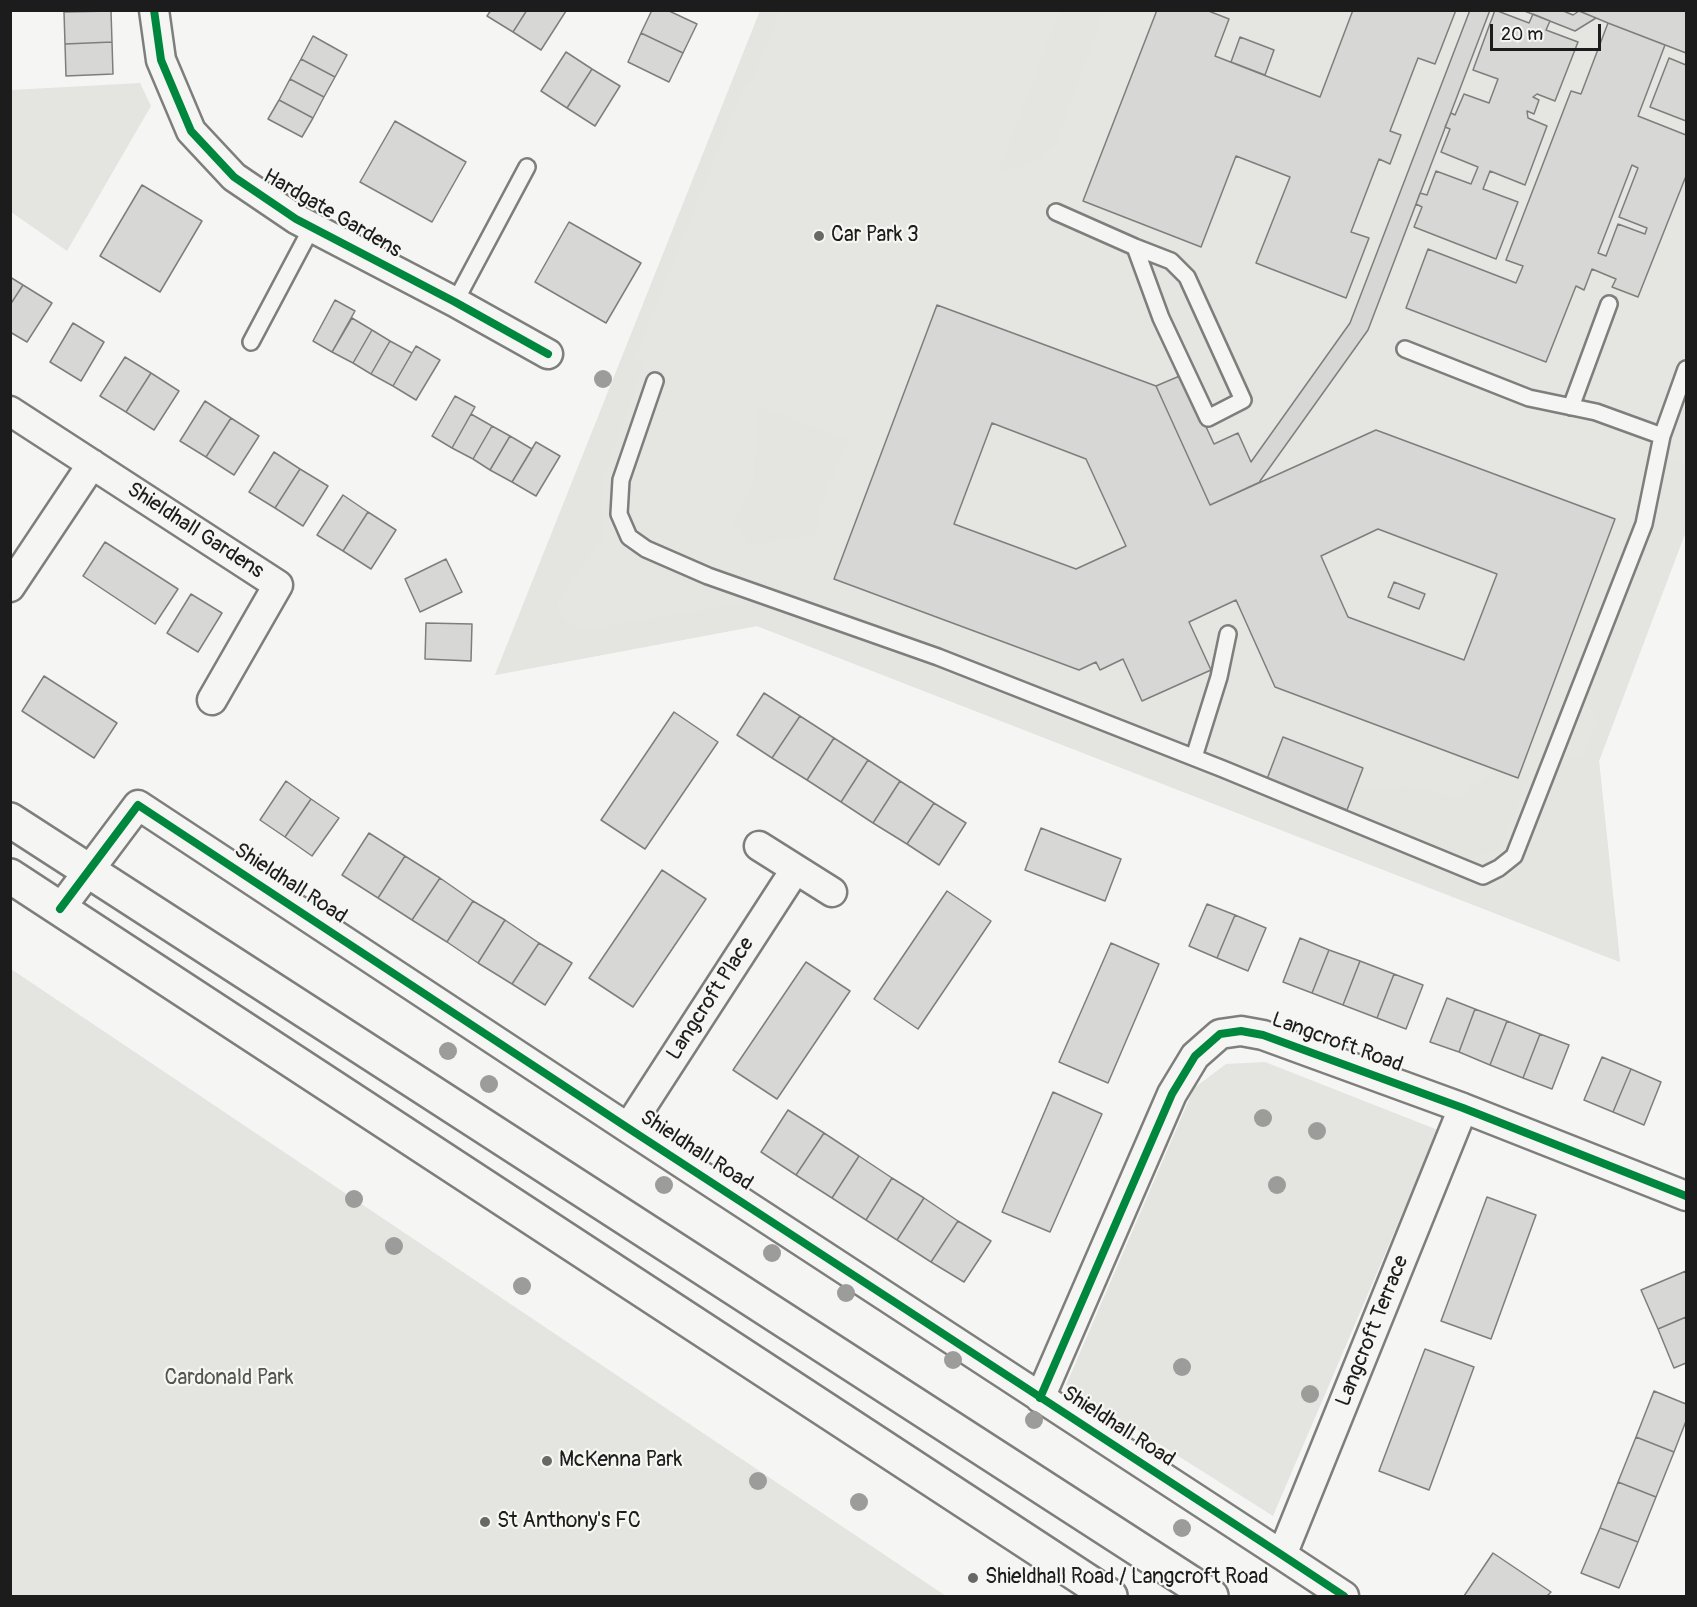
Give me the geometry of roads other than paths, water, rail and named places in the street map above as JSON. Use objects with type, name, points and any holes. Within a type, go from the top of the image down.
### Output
[{"type":"main road","points":[[10,820],[1211,1596]]},
{"type":"main road","points":[[10,876],[1110,1596]]},
{"type":"street","name":"Hardgate Gardens","points":[[154,10],[161,60],[191,131],[234,177],[296,219],[455,302],[548,354]]},
{"type":"street","name":"Shieldhall Gardens","points":[[10,411],[279,585],[212,700]]},
{"type":"street","points":[[10,587],[92,464]]},
{"type":"street","name":"Shieldhall Road","points":[[60,909],[138,805],[1344,1596]]},
{"type":"street","points":[[759,846],[832,892]]},
{"type":"street","name":"Langcroft Place","points":[[628,1128],[795,870]]},
{"type":"street","name":"Langcroft Road","points":[[1040,1398],[1172,1094],[1195,1056],[1220,1034],[1241,1031],[1263,1035],[1463,1108],[1686,1196]]},
{"type":"street","name":"Langcroft Terrace","points":[[1282,1555],[1463,1108]]},
{"type":"lane","points":[[455,302],[527,167]]},
{"type":"lane","points":[[1056,212],[1171,261],[1187,277],[1243,400],[1208,418],[1161,318],[1135,247]]},
{"type":"lane","points":[[251,342],[312,227]]},
{"type":"lane","points":[[1572,407],[1609,304]]},
{"type":"lane","points":[[1405,349],[1529,398],[1596,412],[1662,436]]},
{"type":"lane","points":[[655,381],[621,480],[619,514],[629,537],[646,549],[708,576],[938,657],[1194,757],[1483,876],[1499,868],[1514,856],[1644,524],[1662,436],[1686,369]]},
{"type":"lane","points":[[1194,757],[1219,677],[1228,634]]},
{"type":"place","name":"Car Park 3","points":[[819,236]]},
{"type":"place","name":"McKenna Park","points":[[547,1461]]},
{"type":"place","name":"St Anthony's FC","points":[[485,1522]]},
{"type":"place","name":"Shieldhall Road / Langcroft Road","points":[[973,1578]]},
{"type":"park label","name":"Cardonald Park","points":[[229,1379]]}]
